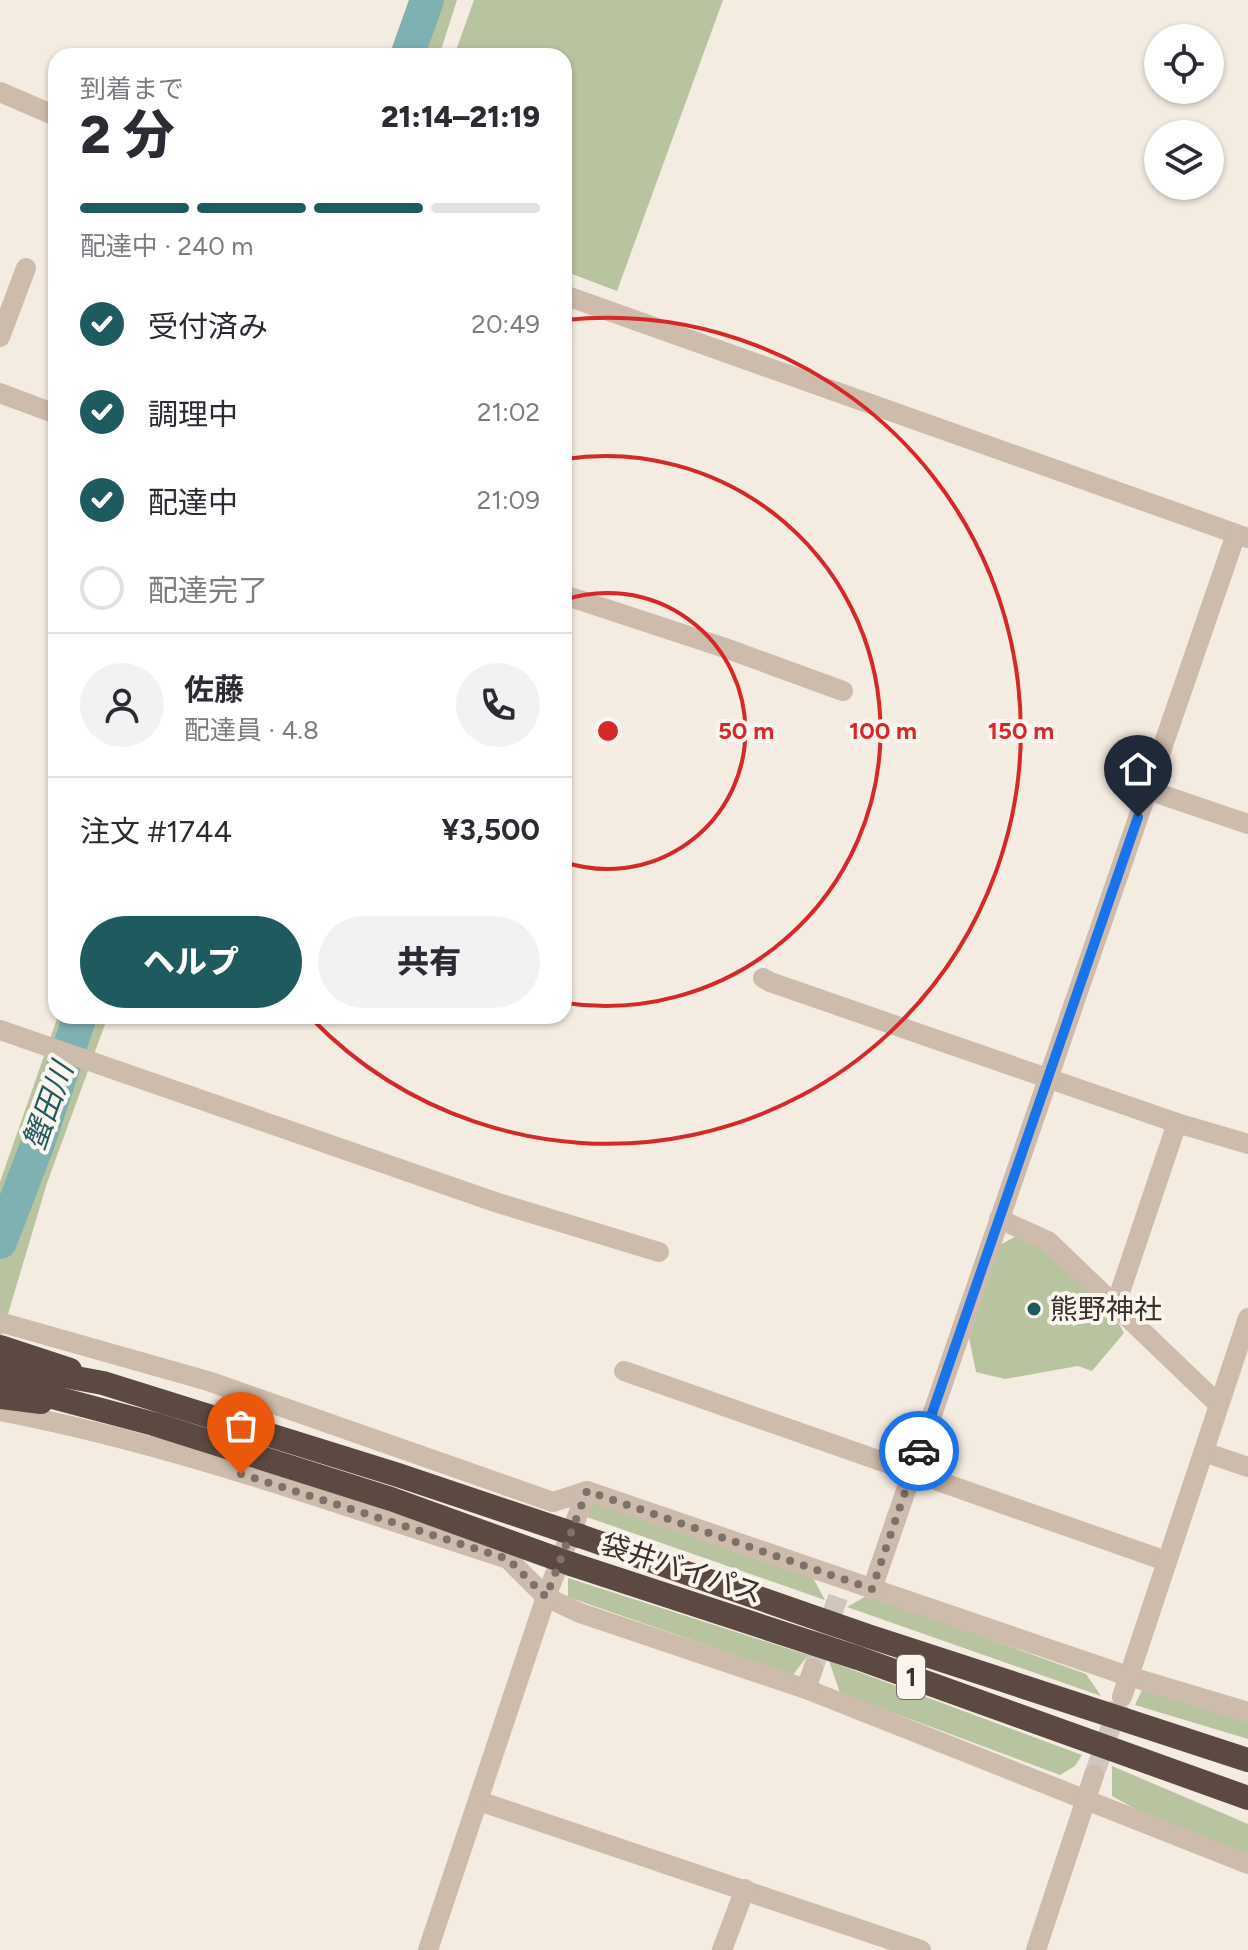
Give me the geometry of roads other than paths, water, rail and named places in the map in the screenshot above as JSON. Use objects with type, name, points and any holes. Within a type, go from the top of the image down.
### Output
[{"type":"highway","points":[[0,1347],[103,1383]]},
{"type":"highway","name":"袋井バイパス","points":[[0,1364],[103,1383],[398,1475],[868,1636],[1248,1760]]},
{"type":"highway","name":"袋井バイパス","points":[[0,1383],[154,1424],[391,1499],[571,1564],[858,1658],[1248,1798]]},
{"type":"highway","points":[[0,1397],[95,1409]]},
{"type":"street","points":[[0,92],[48,113]]},
{"type":"street","points":[[0,337],[26,268]]},
{"type":"street","points":[[572,298],[1242,536],[1148,790],[872,1589]]},
{"type":"street","points":[[0,393],[48,411]]},
{"type":"street","points":[[572,598],[843,691]]},
{"type":"street","points":[[1148,790],[1248,824]]},
{"type":"street","points":[[763,978],[1177,1123],[1248,1144]]},
{"type":"street","points":[[0,1030],[498,1203],[659,1252]]},
{"type":"street","points":[[1115,1307],[1177,1123]]},
{"type":"street","points":[[999,1219],[1048,1241],[1218,1404]]},
{"type":"street","points":[[1122,1697],[1248,1318]]},
{"type":"street","points":[[9,1324],[208,1381],[553,1502],[587,1491],[840,1588],[872,1589],[1128,1676],[1248,1712]]},
{"type":"street","points":[[624,1371],[1166,1561]]},
{"type":"street","points":[[0,1411],[152,1445],[508,1559],[546,1597],[580,1613],[806,1689],[1248,1864]]},
{"type":"street","points":[[1204,1452],[1248,1467]]},
{"type":"street","points":[[428,1950],[546,1597],[587,1491]]},
{"type":"street","points":[[806,1689],[813,1669]]},
{"type":"street","points":[[1036,1950],[1094,1775]]},
{"type":"street","points":[[479,1801],[921,1950]]},
{"type":"street","points":[[722,1950],[745,1889]]},
{"type":"waterway","name":"蟹田川","points":[[410,48],[427,0]]},
{"type":"waterway","name":"蟹田川","points":[[0,1242],[38,1143],[77,1024]]},
{"type":"tunnel","points":[[813,1669],[838,1597]]},
{"type":"tunnel","points":[[1094,1775],[1119,1704]]},
{"type":"place","name":"熊野神社","points":[[1034,1309]]}]
